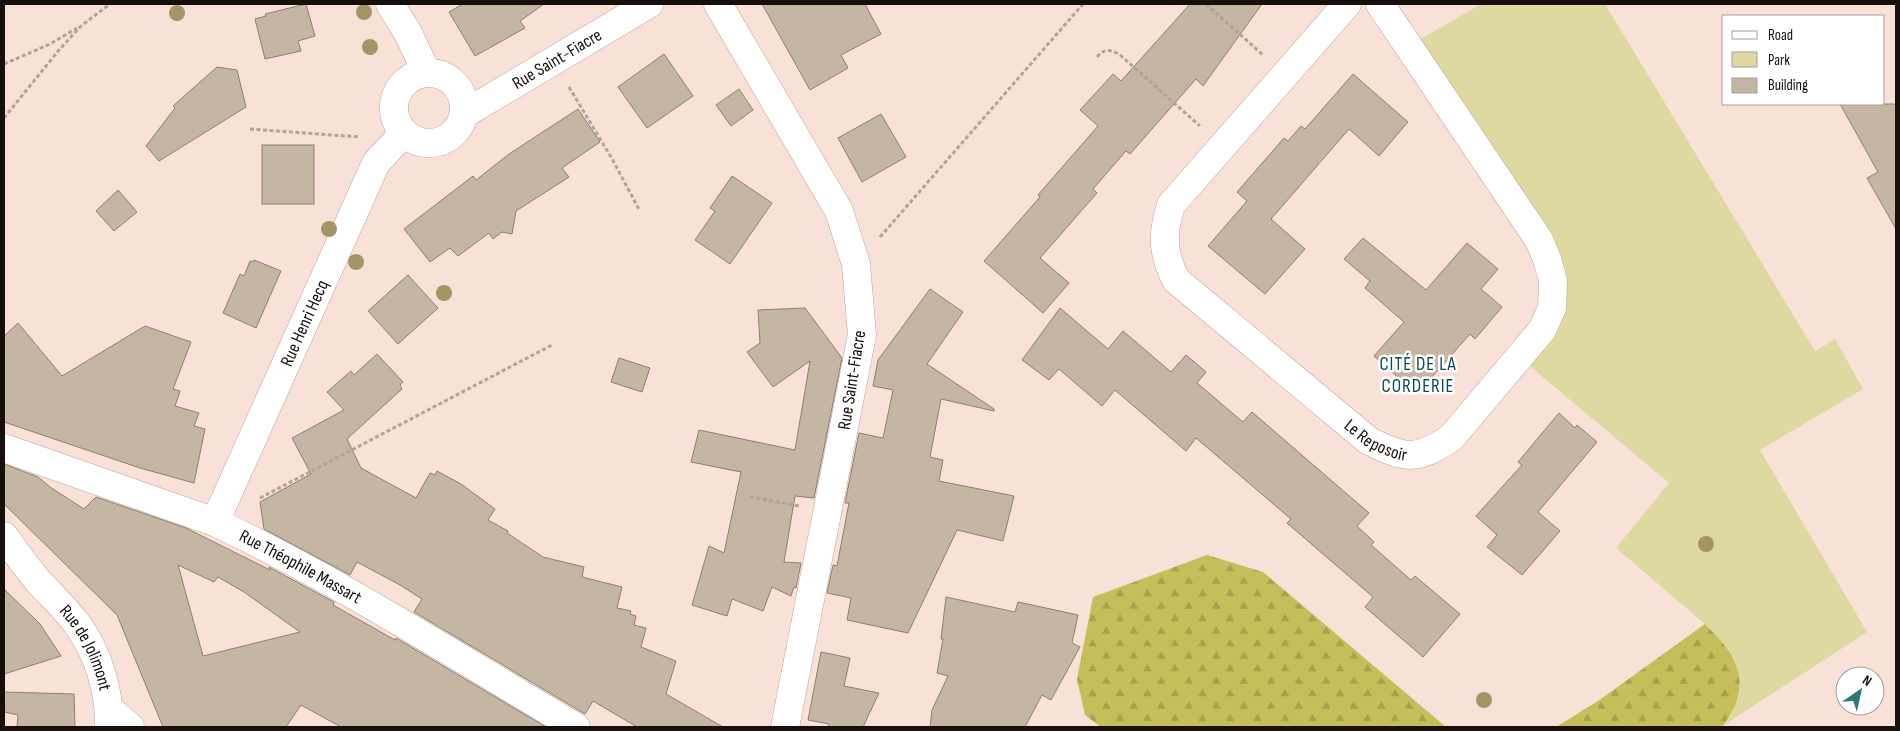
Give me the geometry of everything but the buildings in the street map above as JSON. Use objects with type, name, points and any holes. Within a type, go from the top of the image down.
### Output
[{"type":"street","points":[[390,4],[408,33],[426,73]]},
{"type":"street","name":"Rue Saint-Fiacre","points":[[464,114],[649,4]]},
{"type":"street","name":"Rue Saint-Fiacre","points":[[718,4],[839,211],[856,264],[862,335],[829,512],[785,727]]},
{"type":"street","name":"Le Reposoir","points":[[1347,4],[1171,205],[1165,225],[1168,264],[1176,280],[1369,442],[1389,451],[1415,456],[1433,450],[1451,438],[1542,330],[1552,308],[1553,280],[1548,258],[1539,240],[1380,4]]},
{"type":"street","points":[[426,73],[439,74],[452,80],[460,90],[464,101],[464,114],[460,125],[453,135],[438,143],[426,144],[414,140],[404,133],[395,117],[394,104],[397,92],[404,82],[426,73]]},
{"type":"street","name":"Rue Henri Hecq","points":[[215,522],[376,163],[404,133]]},
{"type":"street","name":"Rue Théophile Massart","points":[[4,448],[215,522],[336,586],[576,727]]},
{"type":"street","name":"Rue de Jolimont","points":[[4,536],[38,580],[77,624],[88,642],[102,677],[116,721]]},
{"type":"path","points":[[4,64],[50,44],[81,26],[110,4]]},
{"type":"path","points":[[856,264],[1083,4]]},
{"type":"path","points":[[1206,4],[1285,75]]},
{"type":"path","points":[[4,118],[81,26]]},
{"type":"path","points":[[1097,57],[1102,51],[1111,50],[1119,54],[1223,146]]},
{"type":"path","points":[[553,61],[612,157],[640,211]]},
{"type":"path","points":[[250,129],[376,138],[404,133]]},
{"type":"path","points":[[258,499],[552,344]]},
{"type":"path","points":[[750,497],[829,512]]},
{"type":"green space","points":[[1481,4],[1605,4],[1815,351],[1835,339],[1863,389],[1760,450],[1867,632],[1724,725],[1737,700],[1722,642],[1705,624],[1616,548],[1669,483],[1519,357],[1553,281],[1409,46]]},
{"type":"green space","points":[[1207,555],[1263,572],[1446,727],[1101,727],[1085,715],[1077,679],[1093,597]]},
{"type":"green space","points":[[1705,624],[1733,658],[1739,677],[1737,700],[1724,725],[1720,727],[1556,727],[1598,701]]},
{"type":"district","name":"CITÉ DE LA CORDERIE","points":[[1418,375]]}]
